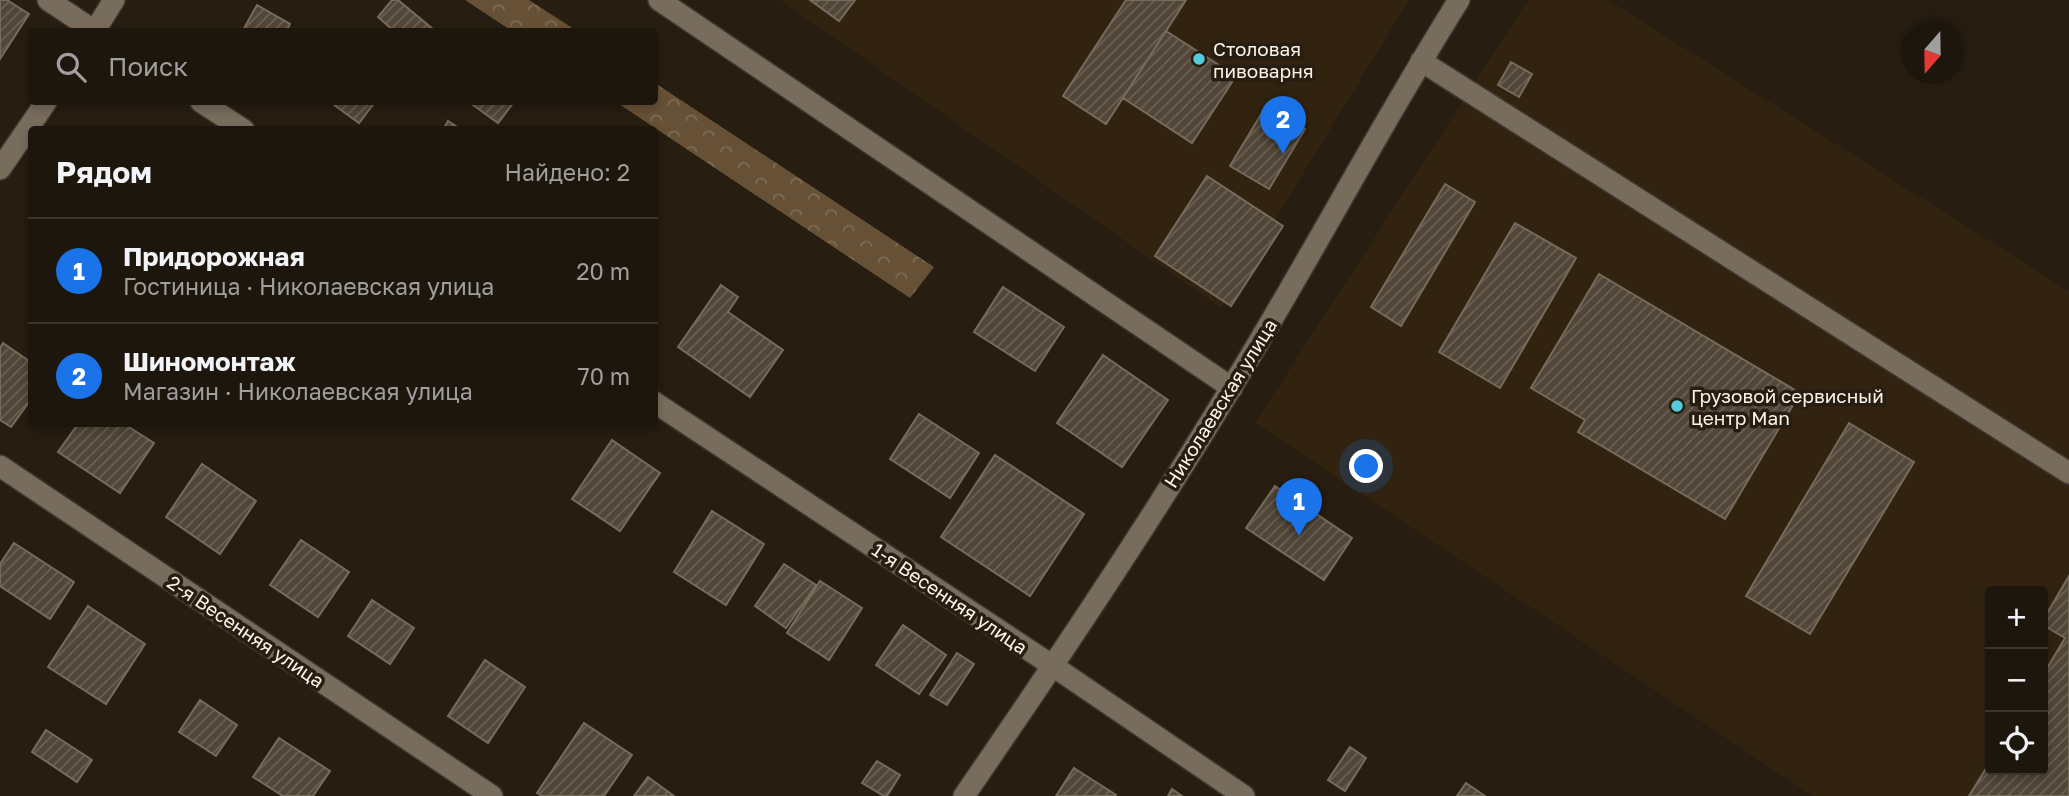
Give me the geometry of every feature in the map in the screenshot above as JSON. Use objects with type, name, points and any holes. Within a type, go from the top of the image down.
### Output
[{"type":"street","points":[[48,0],[90,28]]},
{"type":"street","points":[[97,28],[114,0]]},
{"type":"street","points":[[659,0],[1232,388]]},
{"type":"street","name":"Николаевская улица","points":[[964,796],[1053,666],[1232,388],[1421,61],[1460,0]]},
{"type":"street","points":[[1421,61],[2069,473]]},
{"type":"street","points":[[30,126],[44,105]]},
{"type":"street","points":[[206,105],[238,126]]},
{"type":"street","points":[[0,169],[28,128]]},
{"type":"street","name":"1-я Весенняя улица","points":[[658,405],[1244,796]]},
{"type":"street","name":"2-я Весенняя улица","points":[[0,466],[492,796]]},
{"type":"shaded area","points":[[780,0],[1409,0],[1221,308]]},
{"type":"shaded area","points":[[1528,0],[1608,0],[2069,291],[2069,796],[1813,796],[1255,423]]},
{"type":"green space","points":[[465,0],[529,0],[572,28],[507,28]]},
{"type":"green space","points":[[658,85],[934,267],[910,298],[658,130],[658,126],[652,126],[620,105],[658,105]]},
{"type":"building","points":[[0,0],[7,0],[29,14],[0,59]]},
{"type":"building","points":[[392,0],[398,0],[432,28],[390,28],[378,17]]},
{"type":"building","points":[[810,0],[855,0],[839,21]]},
{"type":"building","points":[[1126,0],[1186,0],[1106,124],[1063,96]]},
{"type":"building","points":[[257,5],[290,24],[288,28],[244,28]]},
{"type":"building","points":[[1166,31],[1236,76],[1192,143],[1123,98]]},
{"type":"building","points":[[1511,62],[1532,74],[1519,97],[1498,85]]},
{"type":"building","points":[[334,105],[373,105],[359,123]]},
{"type":"building","points":[[473,105],[512,105],[498,123]]},
{"type":"building","points":[[1266,106],[1305,129],[1269,189],[1230,166]]},
{"type":"building","points":[[1207,176],[1283,226],[1231,306],[1155,256]]},
{"type":"building","points":[[1445,184],[1475,202],[1401,326],[1371,307]]},
{"type":"building","points":[[1515,223],[1576,258],[1500,388],[1439,352]]},
{"type":"building","points":[[1599,274],[1800,393],[1725,519],[1578,432],[1585,420],[1531,388]]},
{"type":"building","points":[[721,285],[738,297],[728,312],[783,350],[750,397],[678,347]]},
{"type":"building","points":[[1003,287],[1064,327],[1035,371],[974,332]]},
{"type":"building","points":[[3,343],[28,360],[28,404],[11,427],[0,420],[0,348]]},
{"type":"building","points":[[1103,355],[1168,400],[1122,467],[1057,423]]},
{"type":"building","points":[[919,414],[979,453],[950,498],[890,459]]},
{"type":"building","points":[[1849,423],[1914,462],[1810,634],[1746,596]]},
{"type":"building","points":[[76,427],[129,427],[154,443],[120,493],[58,452]]},
{"type":"building","points":[[612,440],[660,473],[620,531],[572,499]]},
{"type":"building","points":[[995,455],[1084,514],[1030,596],[941,537]]},
{"type":"building","points":[[202,464],[256,501],[220,554],[166,517]]},
{"type":"building","points":[[1275,486],[1352,538],[1324,580],[1246,528]]},
{"type":"building","points":[[712,511],[764,544],[726,605],[674,572]]},
{"type":"building","points":[[301,540],[349,572],[318,617],[270,585]]},
{"type":"building","points":[[14,543],[74,582],[50,619],[0,586],[0,564]]},
{"type":"building","points":[[784,564],[816,585],[786,628],[755,606]]},
{"type":"building","points":[[2069,576],[2069,796],[1969,796],[1985,770],[1985,775],[2048,775],[2048,667],[2065,638],[2048,628],[2048,612]]},
{"type":"building","points":[[820,581],[862,608],[829,660],[787,633]]},
{"type":"building","points":[[372,600],[414,628],[390,664],[348,636]]},
{"type":"building","points":[[88,606],[145,644],[106,704],[48,667]]},
{"type":"building","points":[[903,625],[946,655],[919,694],[876,665]]},
{"type":"building","points":[[957,653],[974,664],[947,705],[930,695]]},
{"type":"building","points":[[485,660],[525,687],[488,743],[448,716]]},
{"type":"building","points":[[200,700],[237,725],[216,756],[179,732]]},
{"type":"building","points":[[584,723],[632,755],[604,796],[542,796],[537,793]]},
{"type":"building","points":[[46,730],[92,760],[77,782],[32,752]]},
{"type":"building","points":[[279,738],[330,771],[313,796],[283,796],[253,777]]},
{"type":"building","points":[[1350,747],[1366,758],[1345,791],[1328,780]]},
{"type":"building","points":[[877,761],[900,775],[887,796],[862,783]]},
{"type":"building","points":[[1074,768],[1116,795],[1056,796]]},
{"type":"building","points":[[648,777],[674,796],[634,796]]},
{"type":"building","points":[[1466,783],[1485,796],[1457,796]]},
{"type":"building","points":[[1172,789],[1182,796],[1168,796]]},
{"type":"place","name":"Столовая пивоварня","points":[[1199,59]]},
{"type":"place","name":"Шиномонтаж","points":[[1283,154]]},
{"type":"place","name":"Грузовой сервисный центр Man","points":[[1677,406]]},
{"type":"place","name":"Придорожная","points":[[1299,536]]}]
